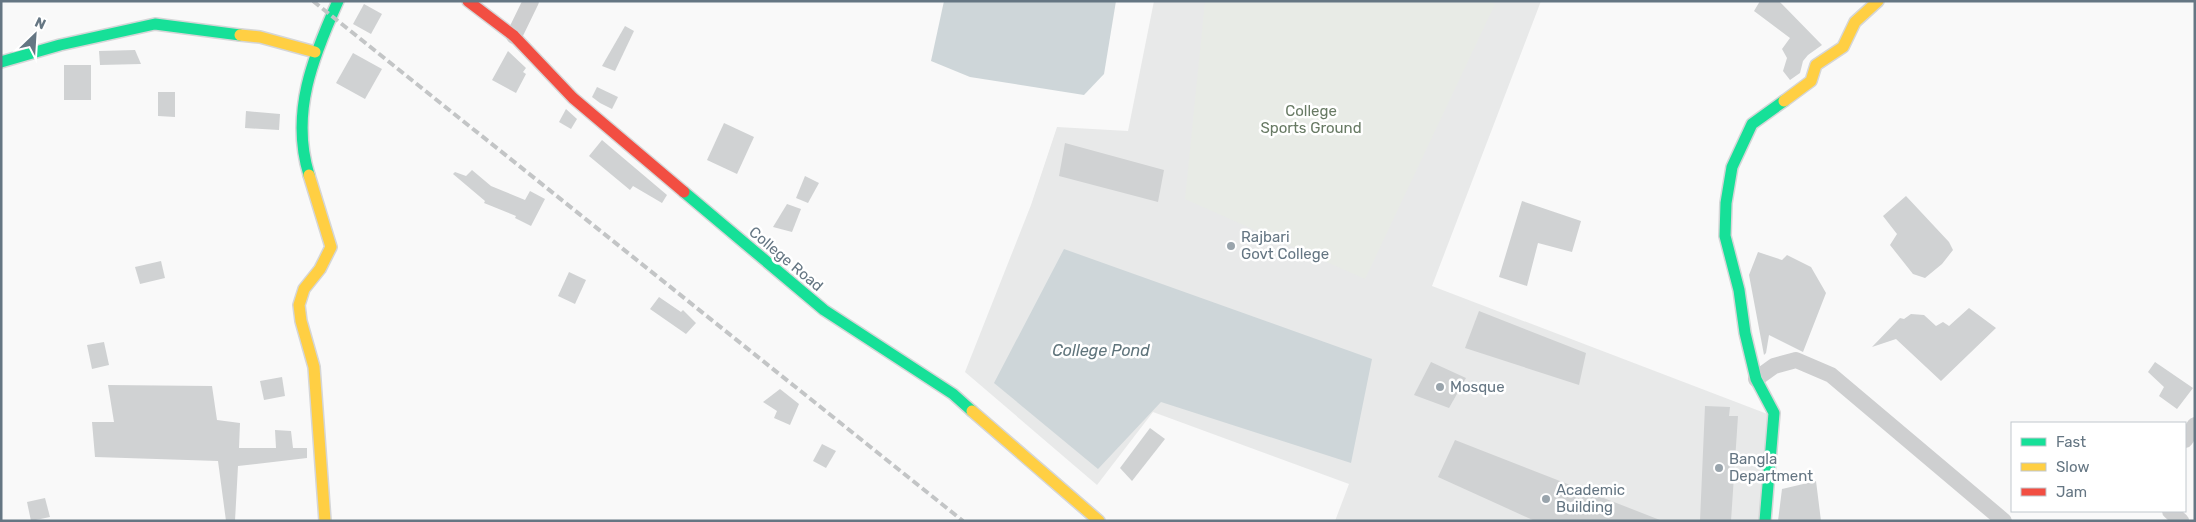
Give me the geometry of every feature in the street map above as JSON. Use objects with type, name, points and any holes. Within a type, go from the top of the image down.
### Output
[{"type":"street","points":[[325,521],[314,367],[301,321],[299,304],[304,289],[320,269],[328,256],[331,246],[303,156],[303,101],[315,52],[338,1]]},
{"type":"street","name":"College Road","points":[[468,1],[514,36],[573,98],[824,310],[953,394],[1099,521]]},
{"type":"street","points":[[514,36],[531,1]]},
{"type":"street","points":[[1765,521],[1774,413],[1756,380],[1745,333],[1739,290],[1726,236],[1726,203],[1732,167],[1752,124],[1811,81],[1816,65],[1843,47],[1855,22],[1878,1]]},
{"type":"street","points":[[1,62],[60,44],[155,24],[260,37],[315,52]]},
{"type":"street","points":[[1756,380],[1774,366],[1796,360],[1831,376],[2004,521]]},
{"type":"street","points":[[2186,438],[2195,425]]},
{"type":"street","points":[[2171,512],[2181,521]]},
{"type":"shaded area","name":"Rajbari Govt College","points":[[1154,1],[1541,1],[1432,286],[1770,415],[1759,521],[1335,521],[1349,484],[1153,412],[1097,485],[965,372],[1031,205],[1057,127],[1128,131]]},
{"type":"green space","name":"College Sports Ground","points":[[1205,1],[1489,1],[1495,4],[1365,279],[1185,199]]},
{"type":"water","points":[[944,1],[1116,1],[1104,74],[1084,95],[970,77],[931,61]]},
{"type":"water","name":"College Pond","points":[[1064,249],[1372,359],[1351,463],[1161,402],[1098,469],[994,383]]},
{"type":"building","points":[[1760,1],[1779,1],[1822,45],[1808,55],[1803,61],[1800,73],[1790,80],[1783,71],[1787,58],[1782,49],[1790,38],[1754,11]]},
{"type":"building","points":[[364,4],[382,14],[371,34],[353,24]]},
{"type":"building","points":[[625,26],[634,31],[615,71],[602,66]]},
{"type":"building","points":[[135,50],[141,64],[100,65],[99,51]]},
{"type":"building","points":[[508,51],[526,68],[523,72],[526,74],[516,93],[492,80]]},
{"type":"building","points":[[353,53],[382,69],[365,99],[336,83]]},
{"type":"building","points":[[64,65],[91,65],[91,100],[64,100]]},
{"type":"building","points":[[597,87],[618,97],[612,109],[592,97]]},
{"type":"building","points":[[158,92],[175,92],[175,117],[158,116]]},
{"type":"building","points":[[566,109],[577,119],[571,129],[559,122]]},
{"type":"building","points":[[246,111],[280,114],[279,130],[245,128]]},
{"type":"building","points":[[724,123],[754,137],[737,174],[707,160]]},
{"type":"building","points":[[602,140],[667,195],[662,203],[633,186],[630,190],[589,156]]},
{"type":"building","points":[[1065,143],[1164,170],[1158,202],[1059,176]]},
{"type":"building","points":[[472,170],[491,186],[525,200],[530,191],[545,199],[531,226],[515,218],[516,216],[484,203],[485,201],[453,174],[455,172],[466,176]]},
{"type":"building","points":[[805,176],[819,183],[808,203],[796,198]]},
{"type":"building","points":[[1906,196],[1949,242],[1953,250],[1942,264],[1925,278],[1913,274],[1890,245],[1897,234],[1883,216]]},
{"type":"building","points":[[1522,201],[1581,221],[1572,252],[1538,243],[1527,286],[1499,277]]},
{"type":"building","points":[[787,204],[801,209],[792,232],[773,227]]},
{"type":"building","points":[[1758,252],[1782,260],[1787,255],[1811,267],[1826,293],[1803,352],[1769,335],[1764,355],[1749,275]]},
{"type":"building","points":[[161,261],[165,278],[140,284],[135,267]]},
{"type":"building","points":[[569,272],[586,280],[575,304],[558,296]]},
{"type":"building","points":[[659,297],[681,312],[683,310],[696,323],[686,334],[650,309]]},
{"type":"building","points":[[1969,308],[1996,328],[1941,381],[1896,339],[1872,347],[1900,318],[1904,319],[1911,314],[1924,315],[1936,326],[1943,322],[1949,326]]},
{"type":"building","points":[[1479,311],[1586,353],[1579,385],[1465,348]]},
{"type":"building","points":[[104,342],[109,365],[92,369],[87,345]]},
{"type":"building","name":"Mosque","points":[[1431,362],[1466,378],[1449,408],[1414,395]]},
{"type":"building","points":[[2155,362],[2193,388],[2177,409],[2159,396],[2164,387],[2148,372]]},
{"type":"building","points":[[282,377],[285,396],[264,400],[260,381]]},
{"type":"building","points":[[108,385],[212,386],[217,420],[240,423],[239,448],[276,448],[275,430],[291,431],[293,448],[307,448],[307,458],[238,466],[235,521],[226,521],[218,461],[95,457],[92,422],[114,422]]},
{"type":"building","points":[[780,389],[799,404],[790,425],[774,418],[777,411],[763,402]]},
{"type":"building","name":"Bangla Department","points":[[1705,406],[1730,407],[1729,416],[1738,416],[1731,521],[1700,521]]},
{"type":"building","points":[[1150,428],[1165,439],[1132,481],[1120,468]]},
{"type":"building","name":"Academic Building","points":[[1455,440],[1660,521],[1535,521],[1438,477]]},
{"type":"building","points":[[822,444],[836,451],[826,468],[813,461]]},
{"type":"building","points":[[1816,481],[1821,521],[1778,521],[1782,489]]},
{"type":"building","points":[[45,498],[50,517],[31,521],[27,502]]},
{"type":"railway","points":[[313,1],[963,521]]},
{"type":"traffic: fast","points":[[309,175],[302,130],[303,107],[313,64],[338,1]]},
{"type":"traffic: fast","points":[[1,62],[60,45],[155,24],[240,35]]},
{"type":"traffic: fast","points":[[1765,521],[1774,413],[1756,379],[1745,333],[1739,290],[1725,236],[1726,203],[1732,167],[1752,124],[1784,101]]},
{"type":"traffic: fast","points":[[684,192],[824,310],[953,394],[972,411]]},
{"type":"traffic: slow","points":[[1784,101],[1811,81],[1816,65],[1843,47],[1855,22],[1878,1]]},
{"type":"traffic: slow","points":[[240,35],[260,37],[315,52]]},
{"type":"traffic: slow","points":[[309,175],[331,247],[320,269],[304,289],[299,305],[301,321],[314,367],[325,521]]},
{"type":"traffic: slow","points":[[972,411],[1099,521]]},
{"type":"traffic: jam","points":[[468,1],[514,36],[573,98],[684,192]]},
{"type":"place","name":"Rajbari Govt College","points":[[1231,246]]},
{"type":"place","name":"Mosque","points":[[1440,387]]},
{"type":"place","name":"Bangla Department","points":[[1719,468]]},
{"type":"place","name":"Academic Building","points":[[1546,499]]}]
